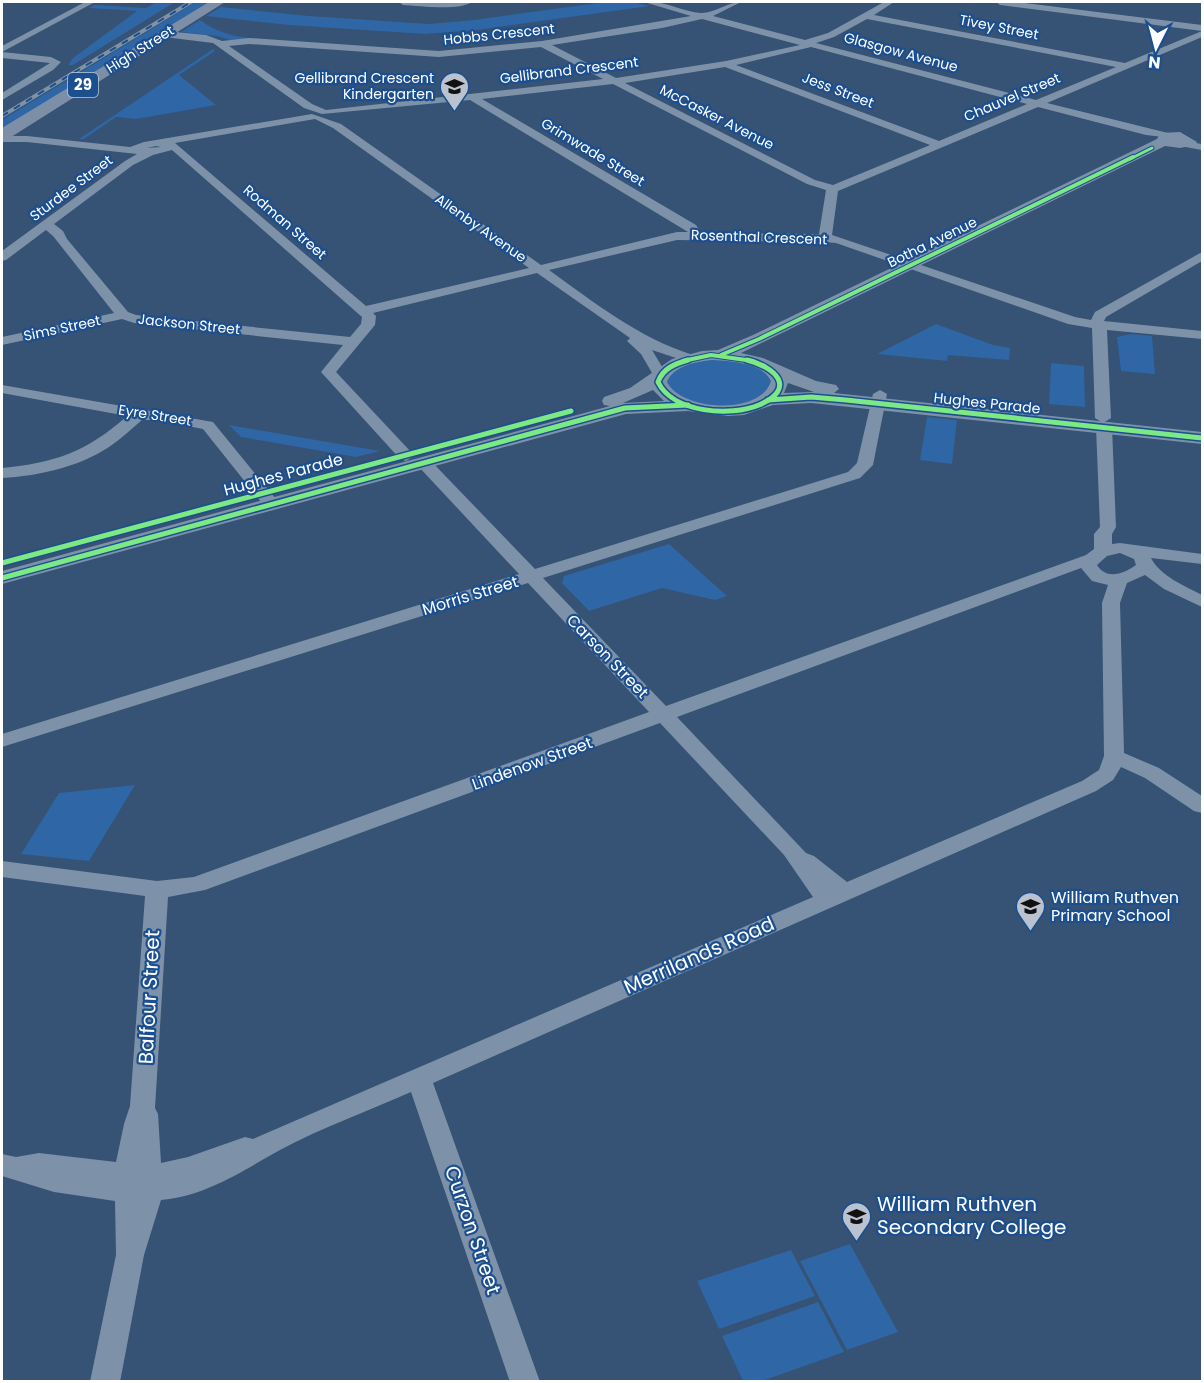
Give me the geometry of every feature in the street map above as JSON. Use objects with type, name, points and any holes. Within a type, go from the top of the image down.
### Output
[{"type":"main road","name":"High Street","points":[[2,136],[218,2]]},
{"type":"street","points":[[2,49],[91,2]]},
{"type":"street","points":[[403,2],[448,4],[468,2]]},
{"type":"street","name":"Glasgow Avenue","points":[[648,2],[1146,132],[1184,139]]},
{"type":"street","name":"Hobbs Crescent","points":[[222,45],[260,42],[420,54],[542,44],[705,16],[737,2]]},
{"type":"street","name":"Gellibrand Crescent","points":[[2,136],[150,150],[201,135],[290,119],[614,81],[726,64],[811,44],[890,2]]},
{"type":"street","points":[[1000,2],[1203,28]]},
{"type":"street","name":"Tivey Street","points":[[866,16],[1126,66]]},
{"type":"street","name":"Allenby Avenue","points":[[164,34],[206,38],[222,45],[625,330],[630,338],[654,350],[688,358]]},
{"type":"street","name":"Chauvel Street","points":[[834,189],[1203,34]]},
{"type":"street","name":"McCasker Avenue","points":[[542,44],[811,182],[834,189]]},
{"type":"street","points":[[2,55],[55,61],[50,68],[2,97]]},
{"type":"street","name":"Jess Street","points":[[726,64],[938,144]]},
{"type":"street","name":"Grimwade Street","points":[[472,97],[692,228],[696,235]]},
{"type":"street","name":"Gellibrand Crescent","points":[[150,150],[201,135]]},
{"type":"street","name":"Botha Avenue","points":[[721,355],[826,310],[1092,180],[1184,139]]},
{"type":"street","name":"Rodman Street","points":[[150,150],[187,155],[365,312]]},
{"type":"street","name":"Sturdee Street","points":[[2,257],[150,150]]},
{"type":"street","points":[[825,238],[831,192],[834,189]]},
{"type":"street","name":"Jackson Street","points":[[47,225],[58,234],[123,315],[146,320],[353,342]]},
{"type":"street","points":[[32,235],[61,240]]},
{"type":"street","name":"Rosenthal Crescent","points":[[365,312],[677,236],[825,238],[1073,321],[1203,335]]},
{"type":"street","points":[[1203,256],[1100,315],[1096,321],[1100,331],[1108,527],[1103,534],[1096,565],[1110,603],[1114,756],[1152,773],[1203,806]]},
{"type":"street","name":"Botha Avenue","points":[[754,360],[756,352],[768,342],[826,310]]},
{"type":"street","points":[[365,312],[369,316],[369,322],[328,372],[415,459]]},
{"type":"street","name":"Sims Street","points":[[2,341],[123,315]]},
{"type":"street","name":"Allenby Avenue","points":[[654,350],[660,376]]},
{"type":"street","points":[[688,358],[721,355]]},
{"type":"street","name":"Hughes Parade","points":[[721,355],[754,360],[812,386],[879,399]]},
{"type":"street","name":"Hughes Parade","points":[[415,459],[623,398],[660,376],[675,362],[688,358]]},
{"type":"street","points":[[768,400],[780,386],[773,370]]},
{"type":"street","points":[[660,376],[659,385],[664,393],[688,405]]},
{"type":"street","name":"Eyre Street","points":[[2,389],[122,409],[138,415],[157,415],[208,425],[268,498]]},
{"type":"street","name":"Hughes Parade","points":[[2,563],[625,408],[688,405],[731,410],[758,405],[768,400],[811,397],[879,399],[1103,423],[1203,438]]},
{"type":"street","name":"Morris Street","points":[[2,741],[861,472],[866,465],[879,399]]},
{"type":"street","points":[[2,473],[24,470],[91,452],[138,415]]},
{"type":"street","name":"Hughes Parade","points":[[1103,423],[1203,429]]},
{"type":"street","name":"Carson Street","points":[[415,459],[664,714],[836,896]]},
{"type":"street","name":"Hughes Parade","points":[[2,578],[268,498]]},
{"type":"street","points":[[1108,527],[1129,550],[1142,557],[1135,571],[1110,603]]},
{"type":"street","points":[[1096,565],[1129,550],[1203,559]]},
{"type":"street","points":[[1135,571],[1158,558],[1180,556]]},
{"type":"street","points":[[1096,565],[1135,571],[1203,602]]},
{"type":"street","name":"Lindenow Street","points":[[2,869],[157,889],[197,884],[1052,574],[1096,565]]},
{"type":"street","name":"Merrilands Road","points":[[5,1166],[56,1180],[139,1183],[172,1189],[213,1175],[235,1165],[271,1142],[1089,786],[1103,779],[1109,772],[1114,756]]},
{"type":"street","name":"Balfour Street","points":[[105,1382],[130,1255],[146,1210],[139,1183],[147,1121],[143,1106],[157,889]]},
{"type":"street","name":"Curzon Street","points":[[419,1078],[525,1382]]},
{"type":"shaded area","points":[[156,2],[175,2],[73,65],[68,65],[73,58],[137,11],[89,8],[95,5],[146,8]]},
{"type":"shaded area","points":[[196,2],[210,2],[2,130],[2,120]]},
{"type":"shaded area","points":[[605,2],[634,2],[650,6],[476,30],[425,34],[289,25],[206,16],[221,7],[309,16],[429,24]]},
{"type":"shaded area","points":[[200,20],[214,29],[230,34],[263,39],[233,41],[217,36],[181,32]]},
{"type":"shaded area","points":[[213,49],[215,51],[179,75],[216,105],[136,119],[116,117],[84,139],[79,139]]},
{"type":"shaded area","points":[[936,324],[993,345],[1010,348],[1009,360],[948,355],[947,361],[877,354]]},
{"type":"shaded area","points":[[1131,334],[1152,336],[1155,374],[1121,371],[1117,337]]},
{"type":"shaded area","points":[[711,357],[760,365],[776,381],[767,398],[735,408],[697,406],[664,386],[669,369]]},
{"type":"shaded area","points":[[1051,363],[1084,366],[1085,407],[1049,404]]},
{"type":"shaded area","points":[[927,417],[957,420],[952,464],[920,460]]},
{"type":"shaded area","points":[[229,425],[380,451],[356,457],[241,437]]},
{"type":"shaded area","points":[[669,544],[727,596],[715,600],[662,588],[589,611],[562,583],[564,576]]},
{"type":"shaded area","points":[[135,785],[89,861],[21,854],[59,793]]},
{"type":"shaded area","points":[[850,1244],[898,1332],[847,1350],[800,1261]]},
{"type":"shaded area","points":[[791,1250],[815,1296],[719,1329],[697,1281]]},
{"type":"shaded area","points":[[818,1302],[844,1352],[762,1381],[743,1381],[722,1336]]},
{"type":"railway","points":[[2,116],[191,2]]},
{"type":"cycle path","points":[[721,355],[759,339],[1152,148]]},
{"type":"cycle path","points":[[711,355],[743,359],[768,367],[776,373],[780,381],[777,391],[769,400],[758,406],[713,410],[684,404],[662,390],[658,382],[661,374],[668,368],[690,359],[711,355]]},
{"type":"cycle path","points":[[768,400],[811,397],[846,400],[1202,438]]},
{"type":"cycle path","points":[[2,578],[625,408],[688,405]]},
{"type":"cycle path","points":[[2,563],[571,411]]},
{"type":"place","name":"Gellibrand Crescent Kindergarten","points":[[455,112]]},
{"type":"place","name":"William Ruthven Primary School","points":[[1030,932]]},
{"type":"place","name":"William Ruthven Secondary College","points":[[856,1242]]}]
